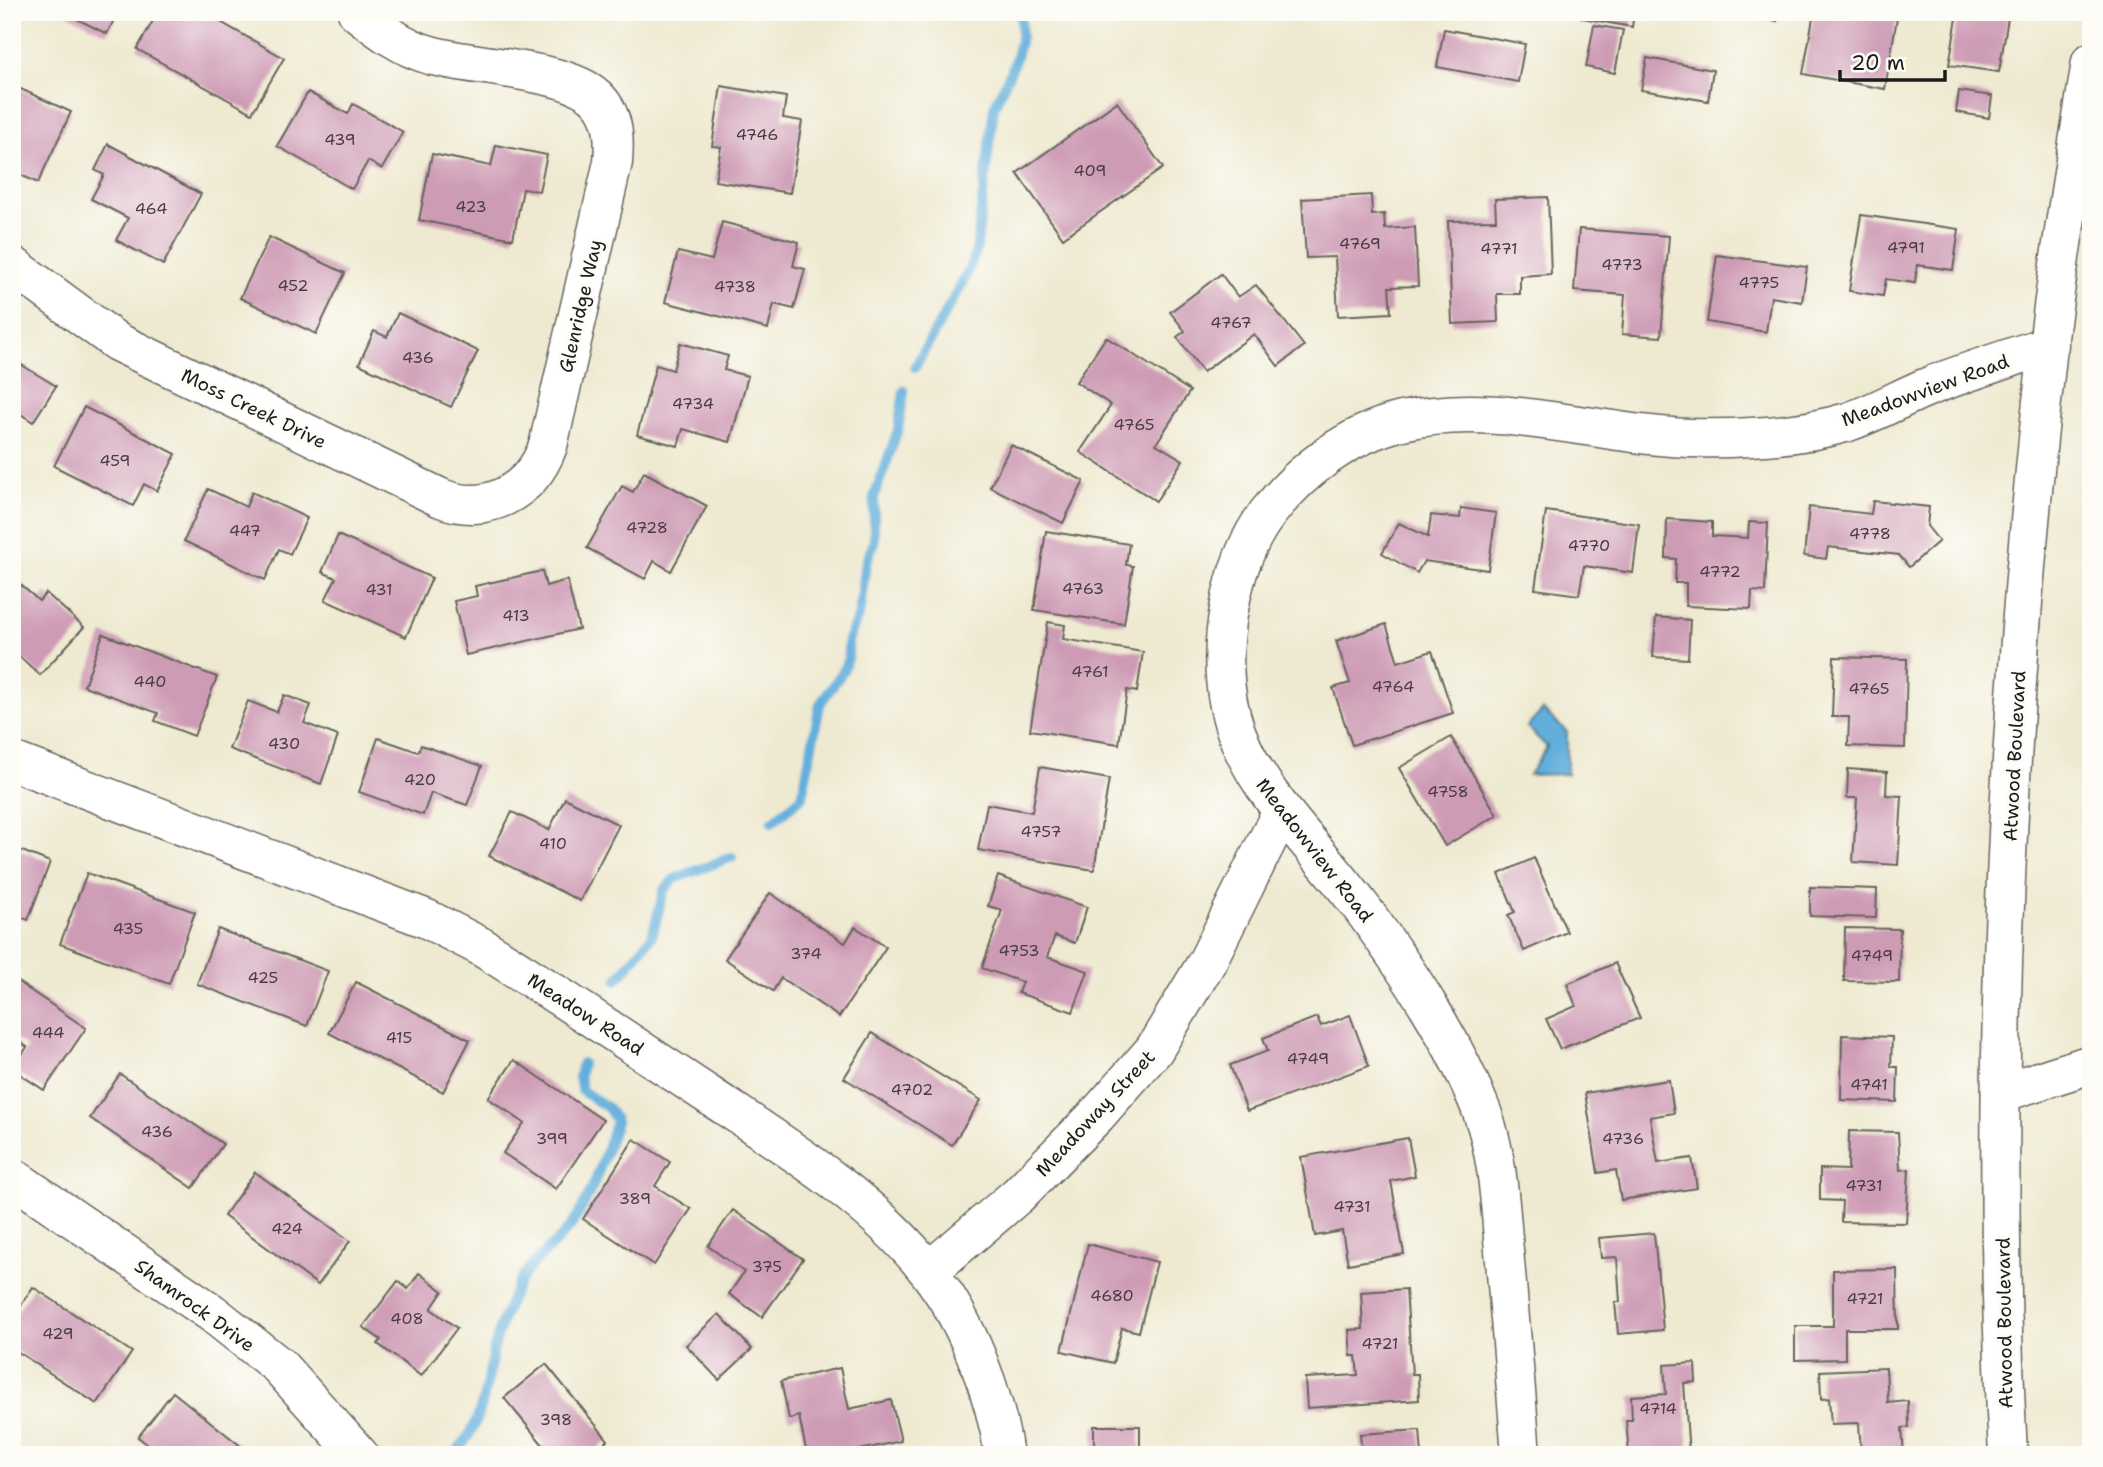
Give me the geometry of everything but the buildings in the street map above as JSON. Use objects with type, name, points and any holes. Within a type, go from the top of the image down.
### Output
[{"type":"street","name":"Glenridge Way","points":[[357,12],[388,36],[416,51],[572,82],[596,97],[614,133],[613,162],[548,446],[535,472],[512,493]]},
{"type":"street","name":"Atwood Boulevard","points":[[2008,1455],[2001,1093],[2016,697],[2049,345],[2091,62]]},
{"type":"street","name":"Moss Creek Drive","points":[[12,265],[117,342],[441,498],[455,504],[485,505],[512,493]]},
{"type":"street","name":"Meadowview Road","points":[[1521,1455],[1499,1191],[1484,1117],[1464,1071],[1413,981],[1361,907],[1281,813],[1253,771],[1237,735],[1225,691],[1226,628],[1235,579],[1254,531],[1284,491],[1321,459],[1353,440],[1398,422],[1446,414],[1493,413],[1688,438],[1760,436],[1847,422],[1927,387],[2049,345]]},
{"type":"street","name":"Meadow Road","points":[[12,761],[427,919],[480,946],[815,1166],[871,1213],[929,1271],[965,1332],[987,1383],[999,1421],[1004,1455]]},
{"type":"street","name":"Meadoway Street","points":[[929,1271],[1018,1195],[1097,1115],[1154,1050],[1207,962],[1281,813]]},
{"type":"street","points":[[2001,1093],[2091,1064]]},
{"type":"street","name":"Shamrock Drive","points":[[12,1177],[212,1313],[279,1366],[359,1455]]},
{"type":"water","points":[[1543,710],[1567,732],[1567,774],[1529,775],[1547,747],[1527,727]]},
{"type":"waterway","points":[[915,367],[967,274],[976,251],[994,107],[1014,64],[1021,38],[1021,12]]},
{"type":"waterway","points":[[772,822],[802,797],[820,704],[843,671],[848,658],[848,640],[859,615],[866,562],[874,542],[874,497],[898,430],[904,391]]},
{"type":"waterway","points":[[617,980],[652,936],[664,890],[674,879],[732,857]]},
{"type":"waterway","points":[[454,1455],[477,1420],[498,1335],[515,1291],[530,1267],[566,1232],[579,1212],[598,1174],[612,1134],[616,1121],[608,1108],[582,1091],[579,1076],[582,1063]]}]
